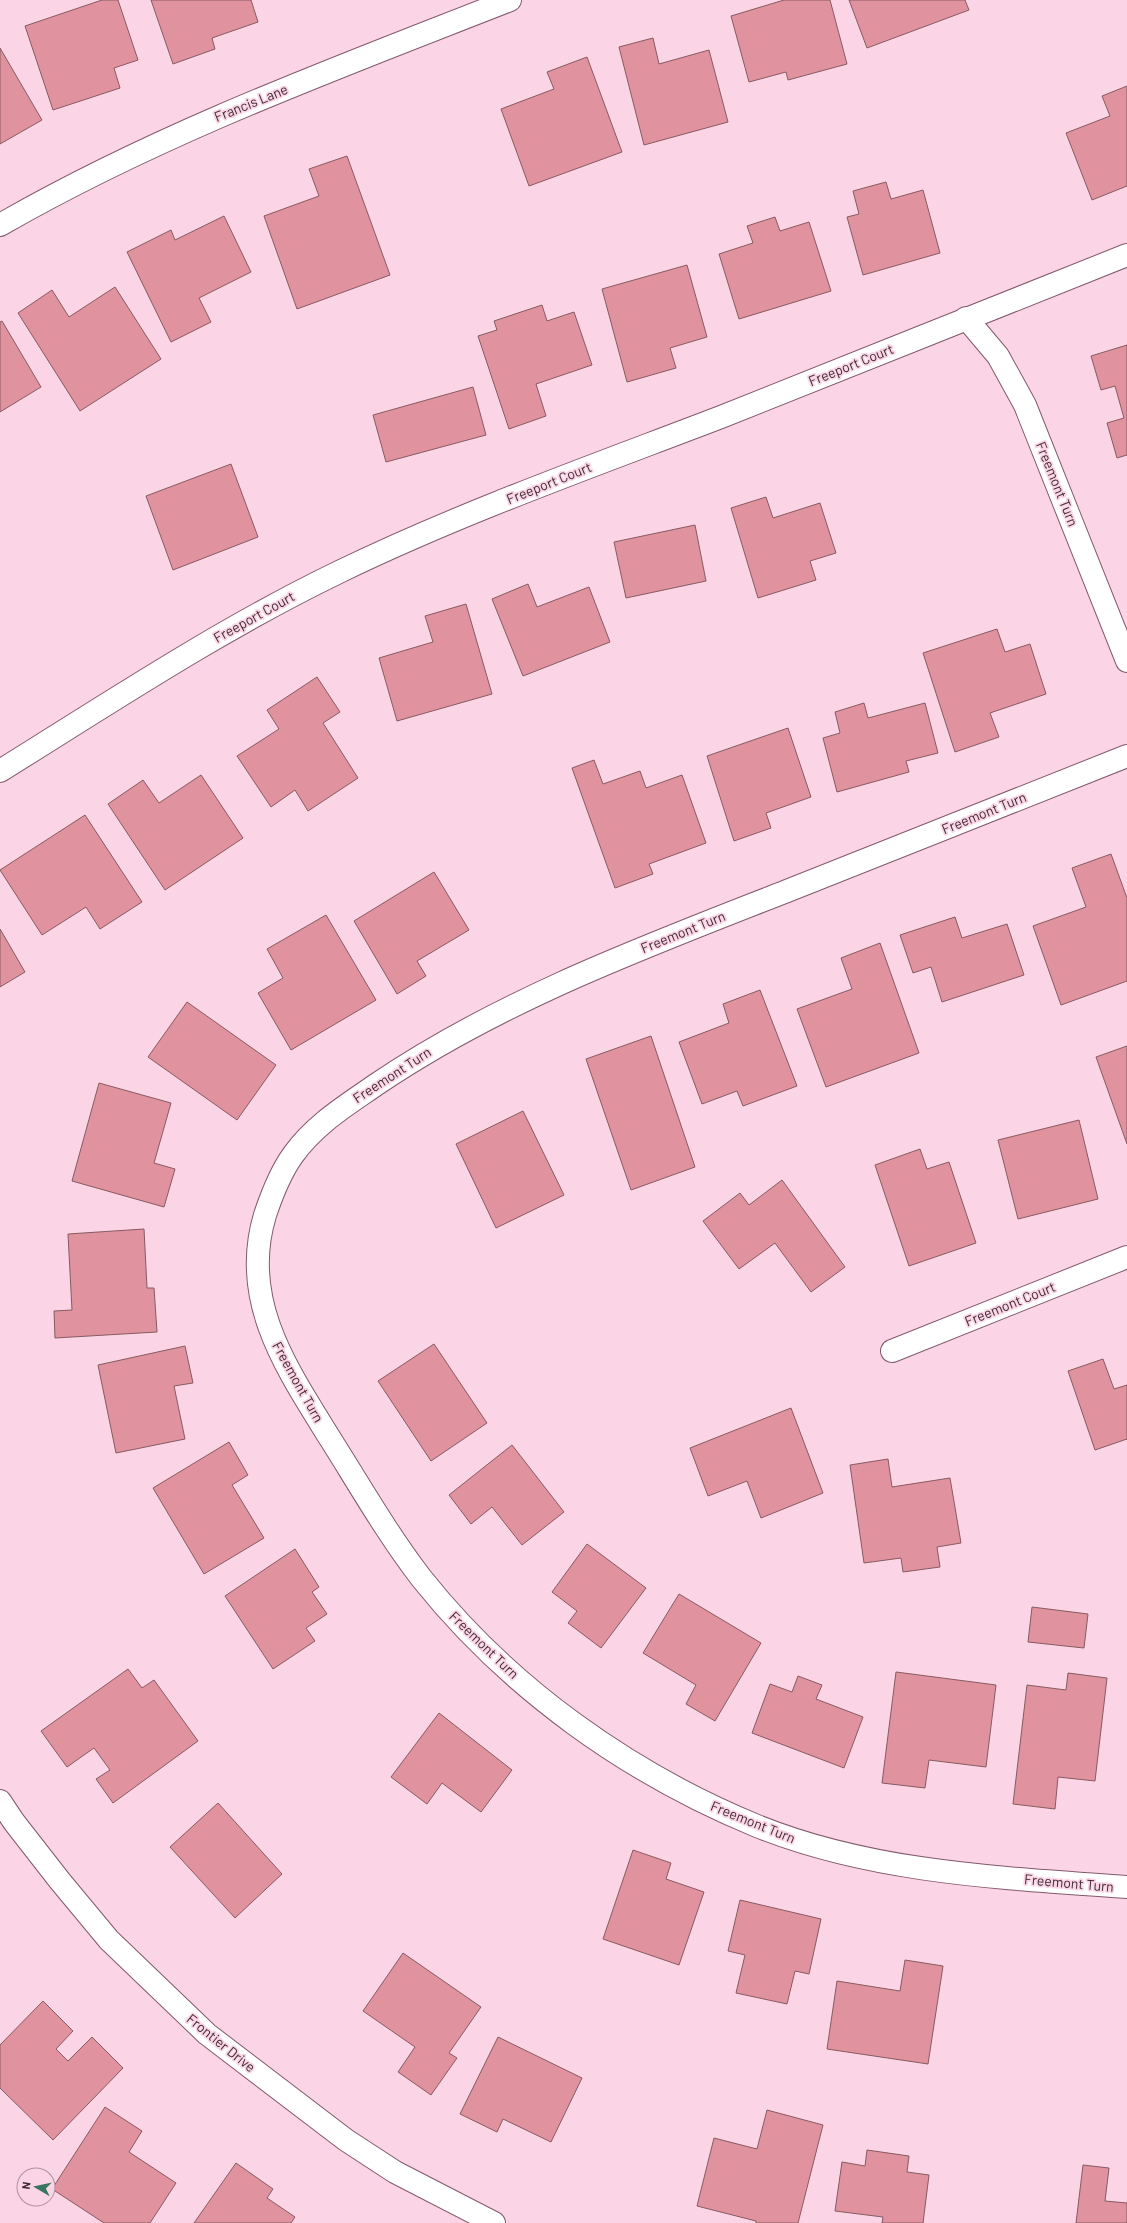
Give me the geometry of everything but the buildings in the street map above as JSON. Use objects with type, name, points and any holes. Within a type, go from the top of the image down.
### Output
[{"type":"street","name":"Francis Lane","points":[[0,225],[104,168],[161,141],[231,111],[510,0]]},
{"type":"street","name":"Freeport Court","points":[[0,770],[245,620],[340,571],[398,545],[540,486],[788,391],[966,318],[1127,255]]},
{"type":"street","name":"Freemont Turn","points":[[966,318],[998,356],[1025,405],[1127,661]]},
{"type":"street","name":"Freemont Turn","points":[[1127,756],[645,947],[502,1012],[413,1060],[330,1116],[313,1131],[294,1153],[280,1176],[262,1226],[258,1251],[258,1278],[261,1302],[267,1322],[277,1348],[290,1374],[417,1573],[459,1622],[531,1690],[577,1726],[646,1772],[684,1792],[763,1829],[807,1843],[857,1856],[939,1870],[1127,1887]]},
{"type":"street","name":"Freemont Court","points":[[892,1351],[1127,1257]]},
{"type":"street","name":"Frontier Drive","points":[[0,1801],[41,1858],[109,1940],[207,2034],[346,2140],[394,2172],[494,2223]]}]
